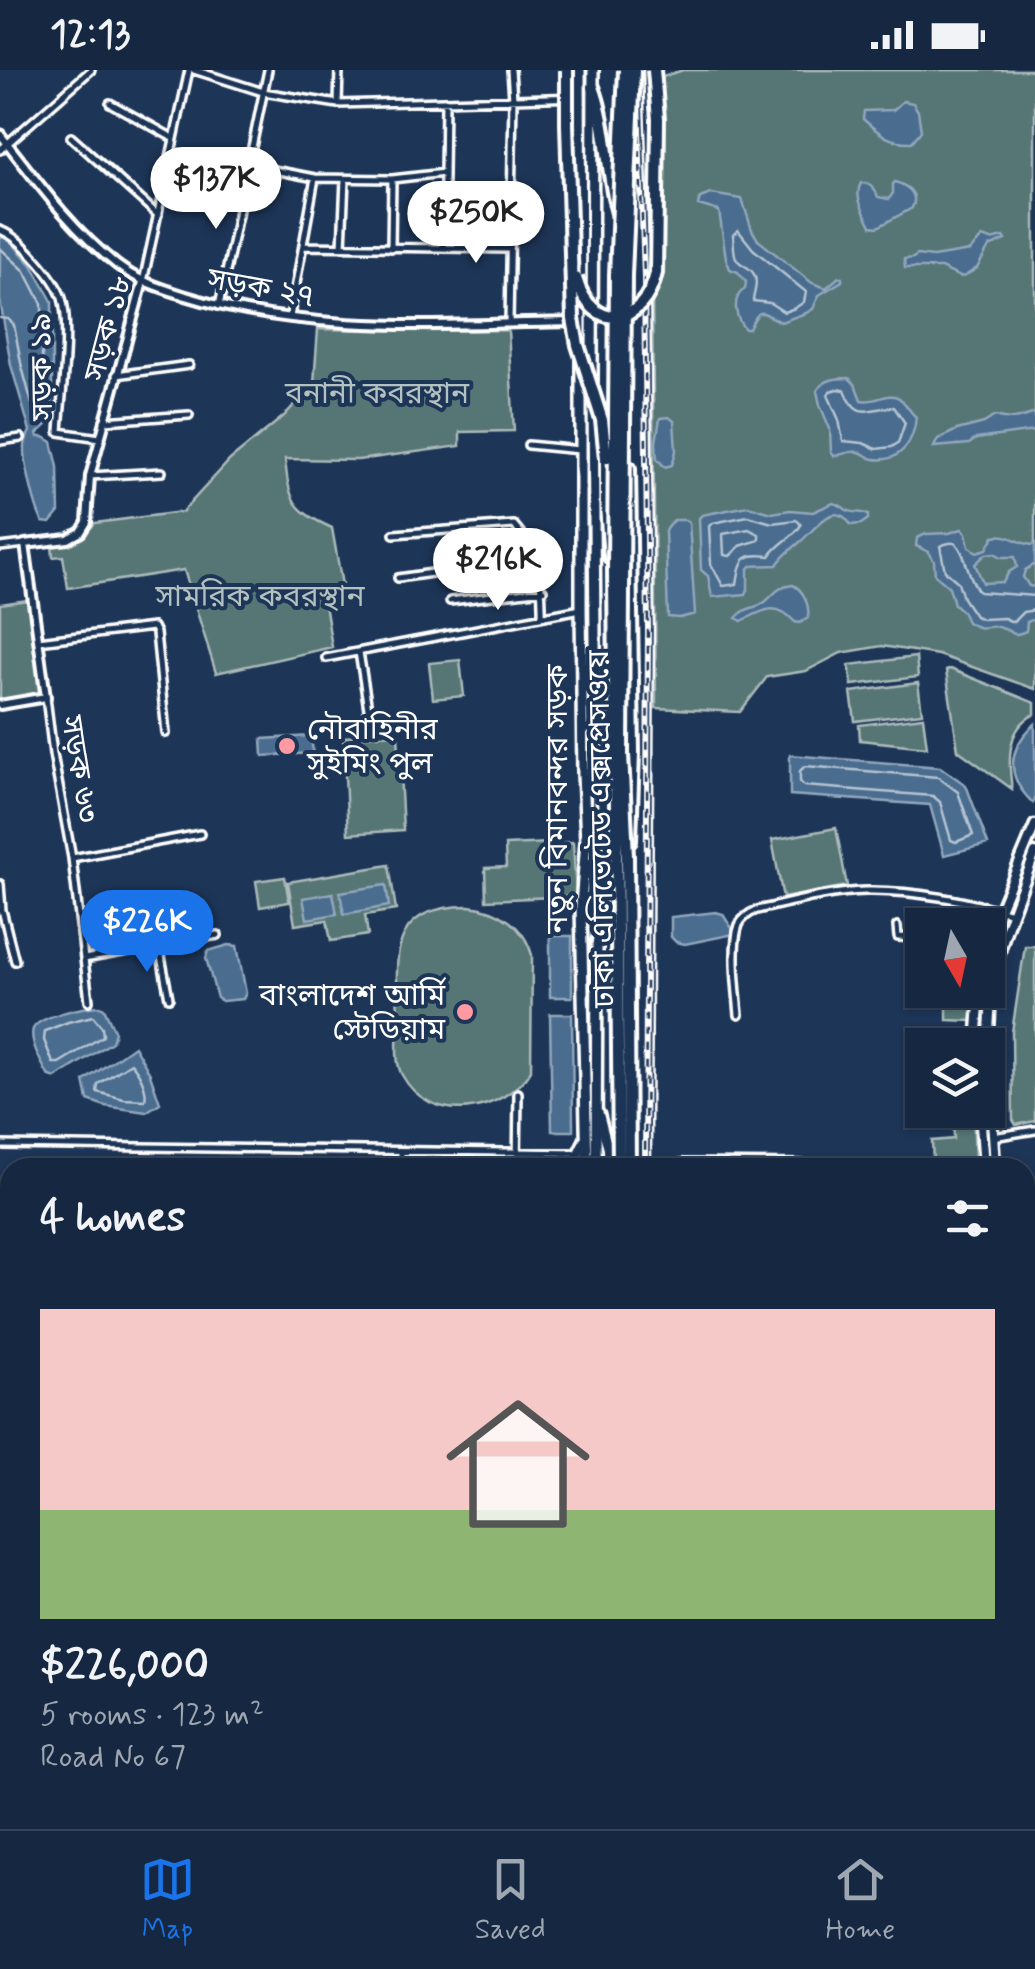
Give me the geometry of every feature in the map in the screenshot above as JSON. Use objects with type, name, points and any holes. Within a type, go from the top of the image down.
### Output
[{"type":"highway","points":[[568,70],[572,304],[575,332],[604,428],[608,538],[614,572]]},
{"type":"highway","name":"নতুন বিমানবন্দর সড়ক","points":[[580,70],[596,759],[615,892],[600,926],[597,944],[596,1158]]},
{"type":"highway","name":"নতুন বিমানবন্দর সড়ক","points":[[584,1158],[587,1136],[581,906],[586,841],[580,450],[593,70]]},
{"type":"highway","name":"ঢাকা এলিভেটেড এক্সপ্রেসওয়ে","points":[[619,1158],[614,572],[616,275],[625,70]]},
{"type":"highway","name":"ঢাকা এলিভেটেড এক্সপ্রেসওয়ে","points":[[629,1158],[627,856],[622,754],[624,352],[634,70]]},
{"type":"highway","points":[[573,265],[587,304],[604,314],[620,317],[631,313],[650,293],[656,272],[658,119],[654,70]]},
{"type":"highway","points":[[593,87],[600,107],[613,196],[629,248],[634,752],[627,856]]},
{"type":"highway","points":[[586,841],[596,884],[604,888],[610,884],[613,872]]},
{"type":"main road","points":[[1001,908],[1035,825]]},
{"type":"main road","points":[[1005,937],[1035,853]]},
{"type":"main road","points":[[991,1008],[992,1158]]},
{"type":"main road","points":[[598,1110],[609,1158]]},
{"type":"main road","points":[[983,1128],[989,1158]]},
{"type":"main road","points":[[579,1158],[582,1153]]},
{"type":"street","points":[[0,150],[91,70]]},
{"type":"street","points":[[192,70],[262,92],[338,104],[580,97]]},
{"type":"street","name":"সড়ক ১৮","points":[[29,543],[68,539],[81,532],[88,522],[90,476],[144,282],[173,138],[192,70]]},
{"type":"street","points":[[219,306],[268,70]]},
{"type":"street","points":[[338,104],[339,70]]},
{"type":"street","points":[[509,323],[511,70]]},
{"type":"street","points":[[443,248],[445,102]]},
{"type":"street","points":[[110,103],[173,138]]},
{"type":"street","name":"সড়ক ২৭","points":[[0,134],[45,194],[118,266],[144,282],[219,306],[331,322],[587,321]]},
{"type":"street","points":[[71,136],[158,216]]},
{"type":"street","points":[[247,165],[314,178],[444,173]]},
{"type":"street","points":[[290,317],[314,178]]},
{"type":"street","points":[[342,247],[345,178]]},
{"type":"street","points":[[392,178],[392,248]]},
{"type":"street","name":"সড়ক ১৯","points":[[0,230],[10,234],[48,272],[62,297],[65,318],[60,432],[100,438]]},
{"type":"street","points":[[303,246],[510,249]]},
{"type":"street","points":[[116,375],[189,365]]},
{"type":"street","name":"সড়ক ১৮","points":[[104,421],[189,415]]},
{"type":"street","points":[[0,441],[22,438]]},
{"type":"street","points":[[528,445],[580,450]]},
{"type":"street","points":[[90,476],[162,472]]},
{"type":"street","points":[[394,534],[509,524],[519,529],[535,558],[543,590],[542,616]]},
{"type":"street","points":[[0,547],[29,543]]},
{"type":"street","name":"সড়ক ৬৩","points":[[29,543],[52,754],[72,858],[89,1001]]},
{"type":"street","points":[[398,578],[535,558]]},
{"type":"street","points":[[450,600],[543,590]]},
{"type":"street","points":[[326,658],[581,609]]},
{"type":"street","points":[[38,641],[153,627],[166,733]]},
{"type":"street","points":[[359,652],[369,715]]},
{"type":"street","points":[[0,705],[46,697]]},
{"type":"street","points":[[72,858],[200,834]]},
{"type":"street","points":[[0,884],[1,910],[15,960]]},
{"type":"street","points":[[739,1015],[736,952],[739,927],[749,913],[865,891],[948,898],[991,908]]},
{"type":"street","points":[[190,910],[194,938]]},
{"type":"street","points":[[1005,911],[1013,913]]},
{"type":"street","points":[[897,926],[898,936],[905,937]]},
{"type":"street","points":[[84,958],[218,935]]},
{"type":"street","points":[[159,946],[169,998]]},
{"type":"street","points":[[518,1094],[518,1158]]},
{"type":"street","points":[[994,1137],[1035,1130]]},
{"type":"street","points":[[0,1144],[582,1153]]},
{"type":"street","points":[[402,1151],[402,1158]]},
{"type":"street","points":[[563,1154],[567,1158]]},
{"type":"green space","points":[[683,70],[1035,70],[1035,689],[938,655],[882,646],[841,653],[806,671],[767,677],[740,712],[656,708],[650,86],[659,78]]},
{"type":"green space","name":"বনানী কবরস্থান","points":[[318,329],[508,330],[514,431],[460,432],[460,446],[358,460],[285,459],[295,502],[308,515],[332,528],[342,585],[337,595],[324,598],[332,647],[216,673],[184,570],[68,588],[63,556],[53,557],[52,545],[76,540],[95,523],[182,512],[230,460],[284,416],[314,383]]},
{"type":"green space","points":[[28,600],[39,694],[0,701],[0,604]]},
{"type":"green space","points":[[916,657],[918,677],[852,685],[849,665]]},
{"type":"green space","points":[[460,660],[464,696],[433,699],[429,663]]},
{"type":"green space","points":[[950,669],[1035,703],[1035,714],[1019,728],[1011,746],[1012,789],[958,750],[946,671]]},
{"type":"green space","points":[[918,683],[922,713],[855,721],[851,692]]},
{"type":"green space","points":[[923,717],[927,747],[860,740],[859,725]]},
{"type":"green space","points":[[398,734],[403,830],[348,834],[343,737]]},
{"type":"green space","points":[[836,828],[847,886],[783,898],[772,840]]},
{"type":"green space","points":[[573,842],[576,896],[486,900],[485,868],[506,867],[505,845]]},
{"type":"green space","points":[[389,865],[396,910],[365,915],[368,935],[331,941],[327,920],[295,925],[288,882]]},
{"type":"green space","points":[[285,877],[289,902],[260,907],[256,881]]},
{"type":"green space","name":"বাংলাদেশ আর্মি স্টেডিয়াম","points":[[469,906],[509,921],[523,936],[532,955],[531,1070],[519,1085],[486,1105],[448,1108],[414,1092],[400,1069],[398,957],[409,926],[422,916]]},
{"type":"green space","points":[[1025,946],[1035,946],[1035,1121],[1016,1125],[1012,1032]]},
{"type":"green space","points":[[947,1008],[972,1008],[972,1021],[947,1020]]},
{"type":"green space","points":[[954,1128],[974,1128],[975,1158],[933,1158],[932,1141],[954,1139]]},
{"type":"water","points":[[903,101],[913,103],[918,111],[921,131],[912,142],[891,139],[863,119],[864,111],[893,110]]},
{"type":"water","points":[[895,182],[911,191],[912,208],[878,227],[871,226],[859,199],[861,183],[872,187],[878,197],[889,199]]},
{"type":"water","points":[[711,194],[742,199],[758,240],[812,283],[826,288],[839,277],[842,281],[819,295],[813,309],[806,313],[781,322],[759,313],[749,329],[745,329],[736,308],[746,282],[730,269],[719,211],[698,205],[700,198]]},
{"type":"water","points":[[0,236],[32,265],[52,301],[52,416],[37,434],[52,442],[58,467],[59,512],[50,523],[43,522],[40,516],[26,463],[25,445],[30,431],[11,365],[0,300]]},
{"type":"water","points":[[982,237],[1006,240],[989,247],[977,268],[965,276],[941,268],[905,268],[904,259],[970,251]]},
{"type":"water","points":[[849,378],[861,400],[893,396],[916,417],[909,442],[899,454],[883,459],[856,452],[834,456],[831,452],[830,429],[817,391],[827,382]]},
{"type":"water","points":[[1035,413],[1035,431],[934,447],[938,439],[995,416],[1016,419]]},
{"type":"water","points":[[660,418],[674,421],[676,451],[672,465],[665,467],[657,459],[656,442]]},
{"type":"water","points":[[833,503],[866,514],[868,519],[851,525],[845,517],[831,515],[777,565],[751,566],[746,594],[712,597],[708,576],[701,570],[702,515],[748,506],[772,513],[813,512]]},
{"type":"water","points":[[674,520],[689,523],[695,614],[680,618],[668,617],[665,531]]},
{"type":"water","points":[[962,529],[969,547],[977,552],[987,549],[994,536],[1035,545],[1035,564],[1025,570],[1023,577],[1029,586],[1035,587],[1035,619],[1027,622],[1026,631],[1014,634],[967,622],[954,604],[949,587],[935,575],[929,552],[916,546],[917,538],[926,534]],"holes":[[[986,554],[1015,557],[1017,567],[1003,582],[983,583],[975,564]]]},
{"type":"water","points":[[793,585],[803,594],[808,608],[808,618],[800,623],[776,610],[763,611],[742,621],[736,618],[779,589]]},
{"type":"water","points":[[1035,724],[1033,803],[1018,783],[1013,763],[1019,743]]},
{"type":"water","name":"নৌবাহিনীর সুইমিং পুল","points":[[311,736],[313,753],[263,756],[262,739]]},
{"type":"water","points":[[790,755],[940,767],[966,785],[988,844],[944,855],[930,805],[790,795]]},
{"type":"water","points":[[386,885],[389,906],[344,914],[340,892]]},
{"type":"water","points":[[333,893],[337,914],[307,919],[303,898]]},
{"type":"water","points":[[723,914],[734,934],[685,944],[671,937],[671,917]]},
{"type":"water","points":[[550,936],[572,936],[572,997],[550,997]]},
{"type":"water","points":[[237,946],[246,993],[243,999],[222,1001],[217,998],[206,958],[208,951]]},
{"type":"water","points":[[100,1006],[115,1032],[112,1042],[55,1078],[48,1075],[34,1046],[33,1029],[53,1016]]},
{"type":"water","points":[[550,1014],[572,1014],[573,1131],[552,1131]]},
{"type":"water","points":[[134,1046],[160,1103],[146,1112],[88,1100],[84,1081]]},
{"type":"tram line","points":[[643,70],[654,629],[651,1158]]},
{"type":"railway","points":[[637,70],[648,629],[645,1158]]},
{"type":"place","name":"নৌবাহিনীর সুইমিং পুল","points":[[287,746]]},
{"type":"place","name":"বাংলাদেশ আর্মি স্টেডিয়াম","points":[[465,1012]]},
{"type":"park label","name":"সামরিক কবরস্থান","points":[[260,596]]}]
